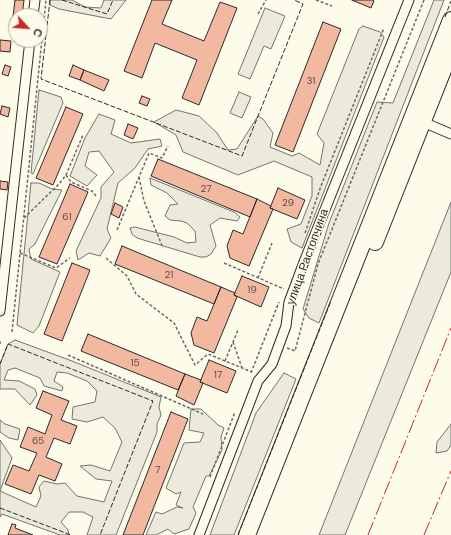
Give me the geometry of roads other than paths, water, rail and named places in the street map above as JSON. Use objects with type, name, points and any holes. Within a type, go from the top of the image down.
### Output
[{"type":"highway","points":[[247,535],[451,20]]},
{"type":"highway","points":[[258,535],[451,50]]},
{"type":"street","name":"улица Растопчина","points":[[199,535],[258,381],[272,364],[286,326],[289,302],[409,0]]},
{"type":"street","points":[[0,311],[29,48]]},
{"type":"street","points":[[423,122],[451,134]]}]
